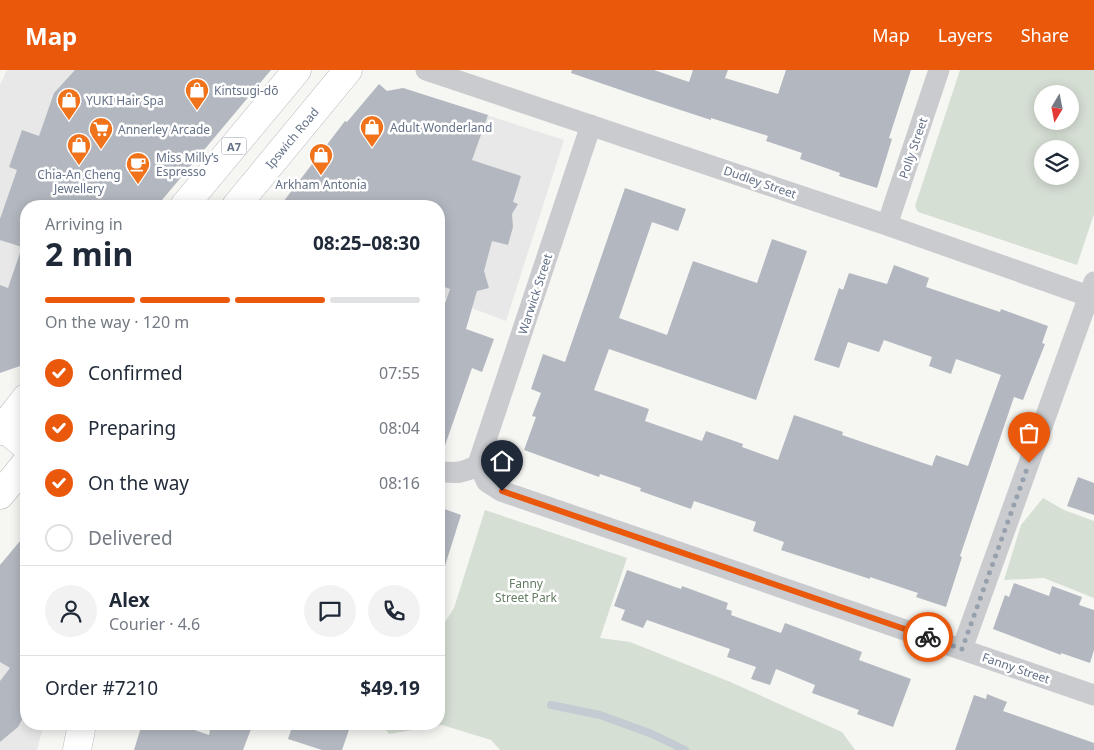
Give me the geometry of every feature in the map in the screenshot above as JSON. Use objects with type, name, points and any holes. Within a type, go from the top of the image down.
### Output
[{"type":"main road","name":"A7","points":[[189,200],[297,70]]},
{"type":"main road","name":"Ipswich Road","points":[[241,200],[348,70]]},
{"type":"main road","points":[[20,405],[1,427],[20,441]]},
{"type":"main road","points":[[0,495],[20,470]]},
{"type":"main road","points":[[77,750],[81,730]]},
{"type":"street","name":"Dudley Street","points":[[426,70],[1092,293]]},
{"type":"street","name":"Polly Street","points":[[888,225],[939,70]]},
{"type":"street","name":"Warwick Street","points":[[478,464],[590,125]]},
{"type":"street","points":[[962,649],[1092,293]]},
{"type":"street","points":[[445,472],[462,472],[478,464]]},
{"type":"street","name":"Fanny Street","points":[[478,464],[488,482],[493,487],[502,491],[1094,695]]},
{"type":"shaded area","points":[[7,70],[255,70],[146,200],[20,200],[20,352],[4,371],[0,372],[0,85]]},
{"type":"shaded area","points":[[403,88],[564,140],[506,321],[445,298],[445,200],[298,200],[387,91]]},
{"type":"shaded area","points":[[20,541],[20,730],[42,730],[37,750],[0,750],[0,565]]},
{"type":"green space","points":[[960,70],[1094,70],[1094,214],[1077,265],[918,212],[915,206]]},
{"type":"green space","points":[[1043,498],[1064,510],[1094,521],[1094,598],[1044,578],[1004,580],[1021,525]]},
{"type":"green space","name":"Fanny Street Park","points":[[485,510],[627,558],[600,638],[630,642],[728,681],[842,732],[855,750],[500,750],[491,740],[445,726],[445,622],[454,608]]},
{"type":"green space","points":[[386,730],[413,730],[389,734]]},
{"type":"building","points":[[75,70],[271,70],[162,200],[20,200],[20,246],[0,240],[0,219],[17,170],[9,167],[22,130],[39,136],[54,93]]},
{"type":"building","points":[[572,70],[654,70],[689,82],[693,70],[728,70],[725,78],[778,94],[786,70],[911,70],[889,138],[892,139],[877,188],[839,176],[840,173],[800,159],[802,153],[766,141],[768,136],[650,100],[571,73]]},
{"type":"building","points":[[379,84],[387,91],[403,88],[488,115],[472,160],[521,176],[513,202],[518,204],[512,214],[513,227],[508,245],[492,241],[484,271],[489,288],[477,291],[466,329],[494,339],[482,372],[472,368],[445,445],[445,304],[450,289],[445,287],[445,200],[285,200],[345,121],[347,122]]},
{"type":"building","points":[[625,188],[686,209],[678,231],[652,222],[619,318],[667,335],[693,261],[757,283],[772,239],[807,251],[756,400],[609,349],[594,390],[649,409],[645,421],[702,441],[706,431],[743,444],[742,447],[778,460],[794,415],[843,432],[842,435],[932,466],[936,455],[968,466],[1001,375],[956,359],[951,374],[929,366],[932,357],[884,340],[879,352],[848,342],[839,368],[814,360],[839,288],[843,290],[849,273],[887,284],[894,265],[929,278],[926,287],[1000,312],[1001,309],[1048,326],[1042,343],[1045,344],[1023,400],[1014,397],[960,556],[962,557],[946,607],[916,597],[918,593],[781,550],[784,542],[753,531],[756,522],[694,501],[691,509],[640,491],[641,488],[600,474],[599,477],[524,450],[536,417],[532,416],[541,393],[531,389],[543,354],[565,362]]},
{"type":"building","points":[[20,253],[20,366],[0,373],[0,285],[8,288]]},
{"type":"building","points":[[1078,477],[1094,483],[1094,515],[1067,506]]},
{"type":"building","points":[[445,509],[461,515],[445,566]]},
{"type":"building","points":[[20,541],[20,723],[0,742],[0,681],[10,668],[0,662],[0,565]]},
{"type":"building","points":[[627,570],[681,589],[682,586],[728,603],[726,609],[732,611],[731,615],[781,633],[785,623],[862,652],[859,660],[911,679],[893,727],[857,714],[859,710],[812,693],[815,685],[776,669],[770,685],[751,679],[756,667],[727,657],[730,649],[647,620],[643,628],[621,620],[625,610],[614,606]]},
{"type":"building","points":[[1014,583],[1049,596],[1052,586],[1082,597],[1079,605],[1094,610],[1094,650],[1090,663],[1061,653],[1061,655],[993,629],[1005,595],[1009,597]]},
{"type":"building","points":[[987,694],[1007,702],[1003,711],[1094,743],[1094,750],[955,750],[974,695],[986,699]]},
{"type":"building","points":[[140,730],[194,730],[209,735],[210,730],[251,730],[243,750],[134,750]]},
{"type":"building","points":[[291,730],[349,730],[342,750],[322,750],[288,739]]},
{"type":"waterway","points":[[551,705],[600,715],[652,734],[685,750]]},
{"type":"way so far","points":[[928,637],[962,649],[1029,463]]},
{"type":"place","name":"Kintsugi-dō","points":[[197,111]]},
{"type":"place","name":"YUKI Hair Spa","points":[[69,121]]},
{"type":"place","name":"Adult Wonderland","points":[[372,148]]},
{"type":"place","name":"Annerley Arcade","points":[[101,150]]},
{"type":"place","name":"Chia-An Cheng Jewellery","points":[[79,166]]},
{"type":"place","name":"Arkham Antonia","points":[[321,176]]},
{"type":"place","name":"Miss Milly’s Espresso","points":[[138,185]]},
{"type":"route","points":[[502,491],[928,637]]}]
